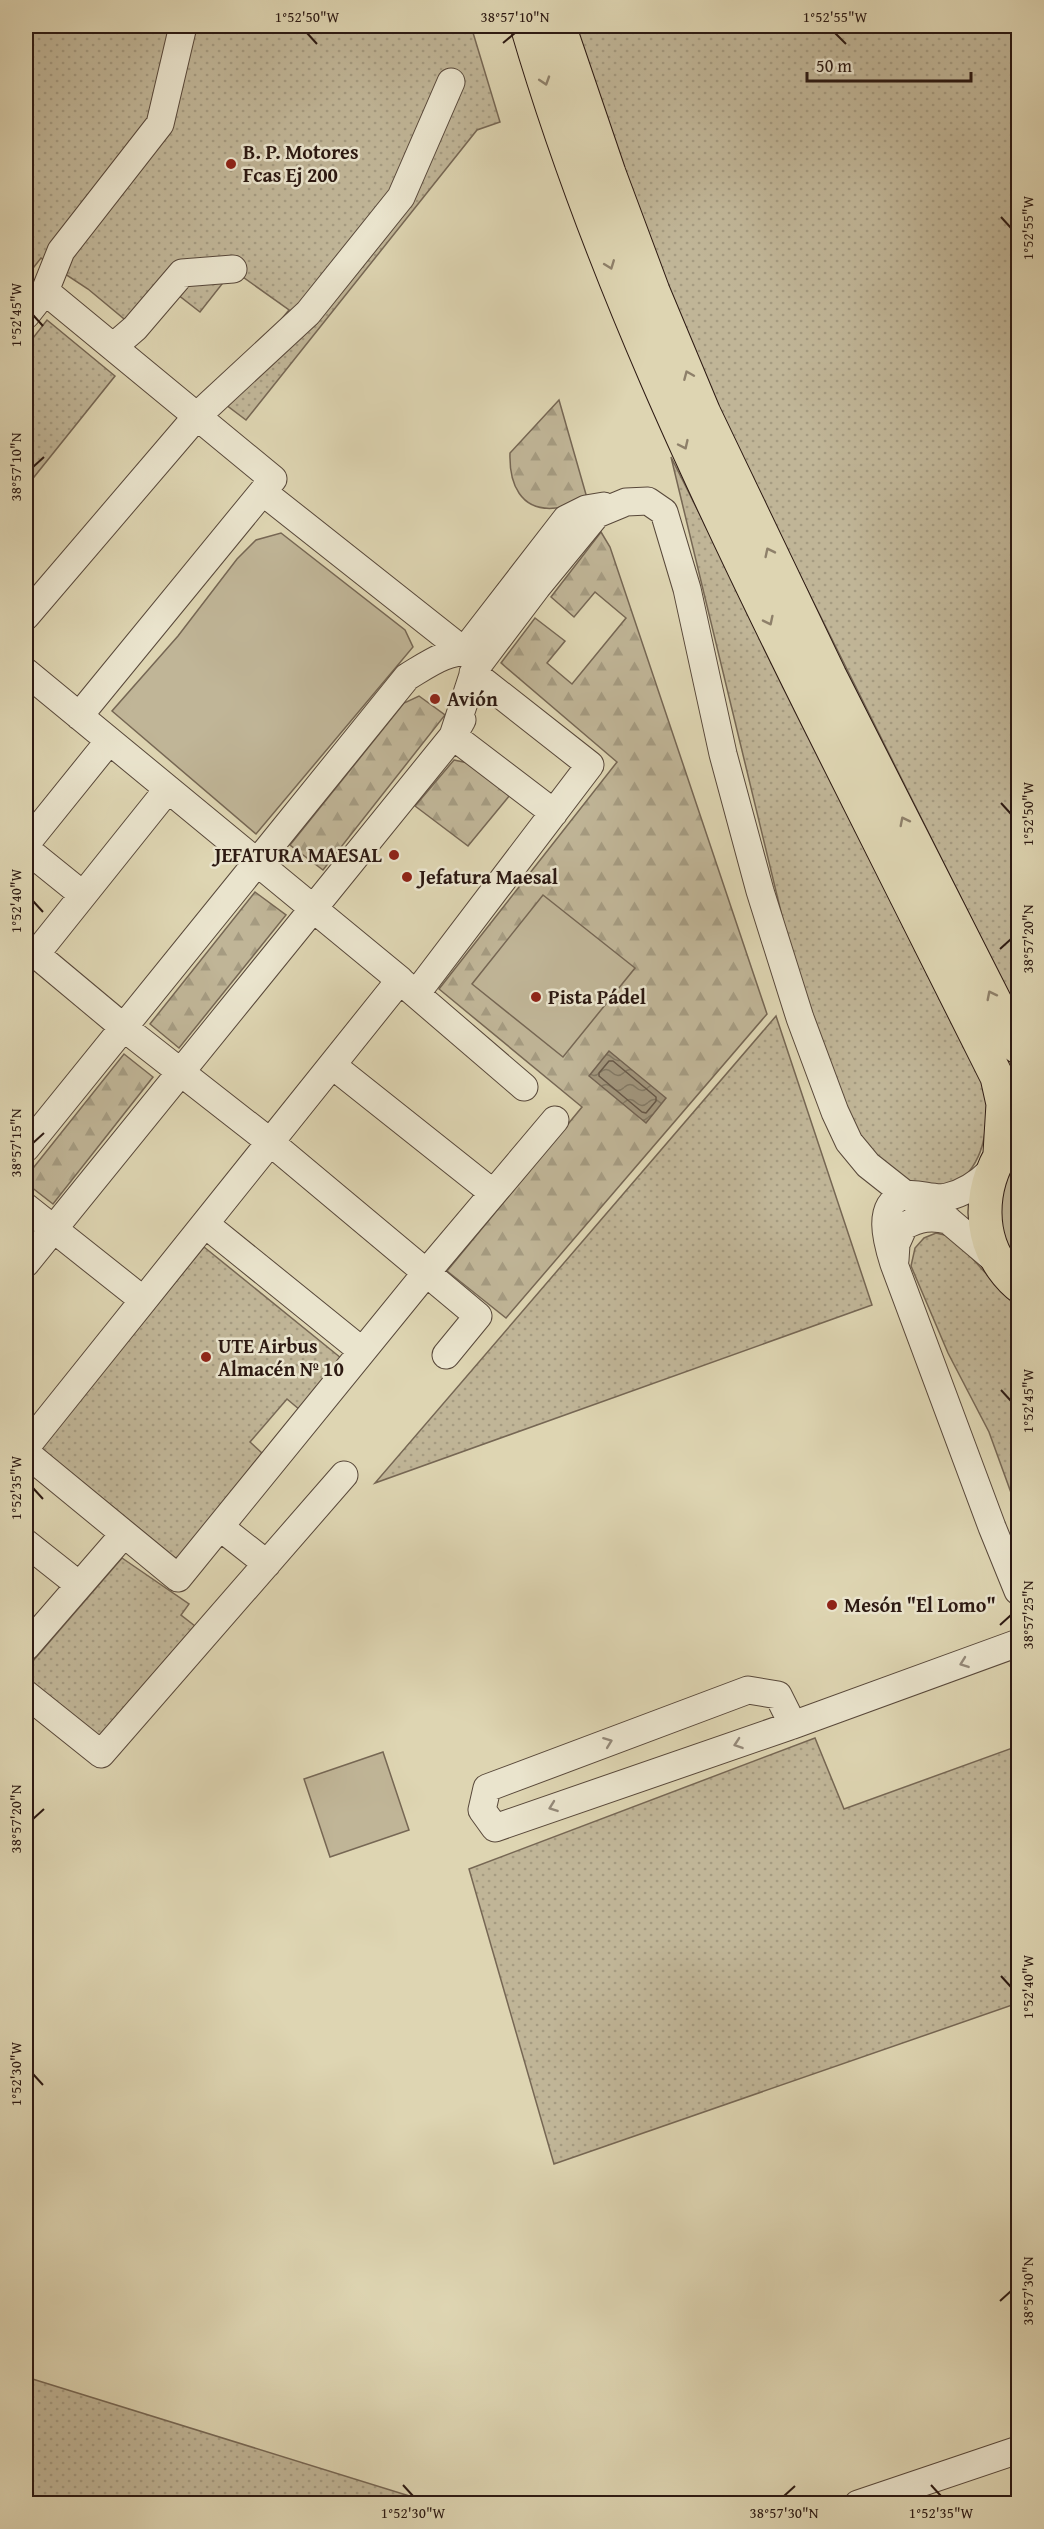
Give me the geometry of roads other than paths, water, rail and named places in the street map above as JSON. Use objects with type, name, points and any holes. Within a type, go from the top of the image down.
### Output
[{"type":"main road","points":[[527,26],[579,182],[624,302],[677,429],[752,587],[997,1077],[1003,1104],[1003,1152],[985,1192],[984,1212],[991,1247],[1014,1280]]},
{"type":"main road","points":[[559,26],[609,173],[653,291],[704,413],[814,644],[1018,1047]]},
{"type":"street","points":[[26,315],[45,291],[60,250],[160,124],[183,26]]},
{"type":"street","points":[[26,616],[197,416],[308,314],[401,197],[451,82]]},
{"type":"street","points":[[113,347],[135,328],[182,273],[233,270]]},
{"type":"street","points":[[45,291],[273,479],[79,716]]},
{"type":"street","points":[[26,1447],[332,1065],[408,987],[554,813],[590,765],[468,666],[262,492]]},
{"type":"street","points":[[26,1263],[453,736],[468,666],[566,519],[586,509],[648,501],[664,512],[672,532],[687,589],[723,754],[754,869],[800,1018],[835,1112],[849,1142],[868,1165],[906,1195],[948,1220],[984,1248],[1014,1280]]},
{"type":"street","points":[[468,666],[597,514],[627,502]]},
{"type":"street","points":[[26,1148],[407,677],[468,666],[501,663],[627,502]]},
{"type":"street","points":[[26,672],[314,908],[524,1087]]},
{"type":"street","points":[[453,736],[554,813]]},
{"type":"street","points":[[26,844],[109,741]]},
{"type":"street","points":[[168,789],[83,895],[31,950],[123,1027],[270,1142],[478,1316],[446,1355]]},
{"type":"street","points":[[26,849],[83,895]]},
{"type":"street","points":[[332,1065],[493,1193]]},
{"type":"street","points":[[26,1454],[178,1578],[426,1273],[555,1120]]},
{"type":"street","points":[[1003,1152],[980,1182],[947,1197],[926,1198],[906,1195],[894,1202],[888,1211],[885,1224],[886,1239],[894,1264],[1018,1592]]},
{"type":"street","points":[[26,1207],[143,1300]]},
{"type":"street","points":[[894,1264],[896,1244],[904,1226],[920,1218],[934,1216],[948,1220]]},
{"type":"street","points":[[205,1224],[362,1351]]},
{"type":"street","points":[[26,1694],[101,1754],[344,1475]]},
{"type":"street","points":[[220,1527],[267,1564]]},
{"type":"street","points":[[26,1647],[124,1534]]},
{"type":"street","points":[[26,1543],[79,1585]]},
{"type":"street","points":[[793,1725],[778,1695],[748,1690],[487,1788],[482,1810],[495,1828],[793,1725],[1018,1643]]},
{"type":"street","points":[[858,2504],[1018,2450]]},
{"type":"water","points":[[609,1051],[666,1098],[646,1123],[589,1076]]},
{"type":"place","name":"B. P. Motores Fcas Ej 200","points":[[231,164]]},
{"type":"place","name":"Avión","points":[[435,699]]},
{"type":"place","name":"JEFATURA MAESAL","points":[[394,855]]},
{"type":"place","name":"Jefatura Maesal","points":[[407,877]]},
{"type":"place","name":"Pista Pádel","points":[[536,997]]},
{"type":"place","name":"UTE Airbus Almacén Nº 10","points":[[206,1357]]},
{"type":"place","name":"Mesón \"El Lomo\"","points":[[832,1605]]}]
